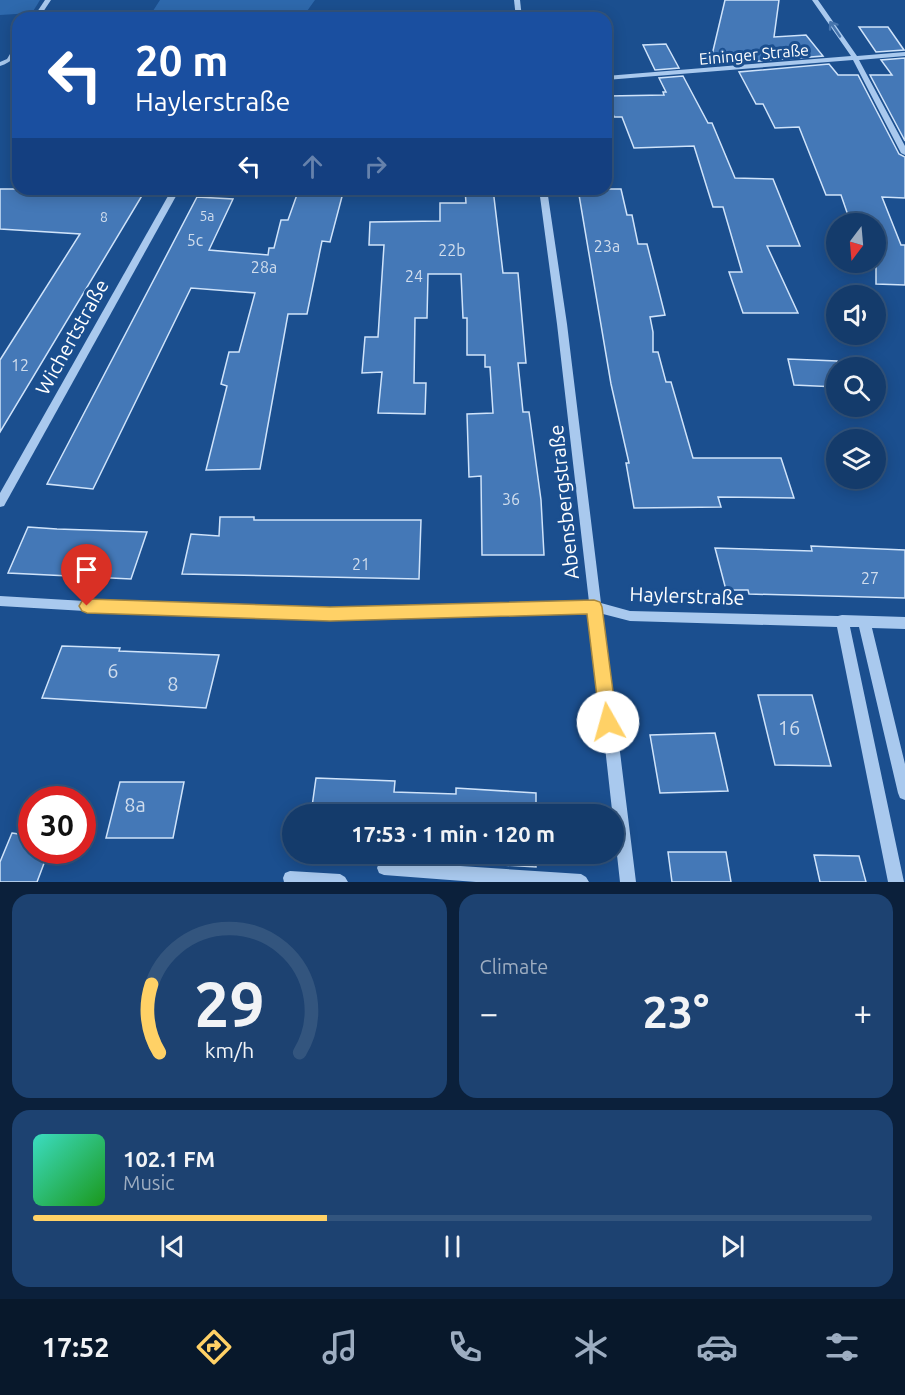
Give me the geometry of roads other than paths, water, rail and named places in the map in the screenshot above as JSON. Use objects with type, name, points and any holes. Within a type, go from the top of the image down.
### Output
[{"type":"street","points":[[815,0],[855,58],[905,153]]},
{"type":"street","name":"Eininger Straße","points":[[612,78],[905,54]]},
{"type":"street","points":[[9,60],[12,55]]},
{"type":"street","points":[[0,64],[12,60]]},
{"type":"street","name":"Wichertstraße","points":[[0,503],[173,195]]},
{"type":"street","name":"Abensbergstraße","points":[[544,195],[563,334],[628,882]]},
{"type":"street","name":"Haylerstraße","points":[[0,601],[153,610],[330,614],[594,607],[630,616],[905,623]]},
{"type":"street","points":[[842,620],[896,882]]},
{"type":"street","points":[[864,621],[905,793]]},
{"type":"street","points":[[384,868],[581,882]]},
{"type":"street","points":[[290,878],[340,882]]}]
